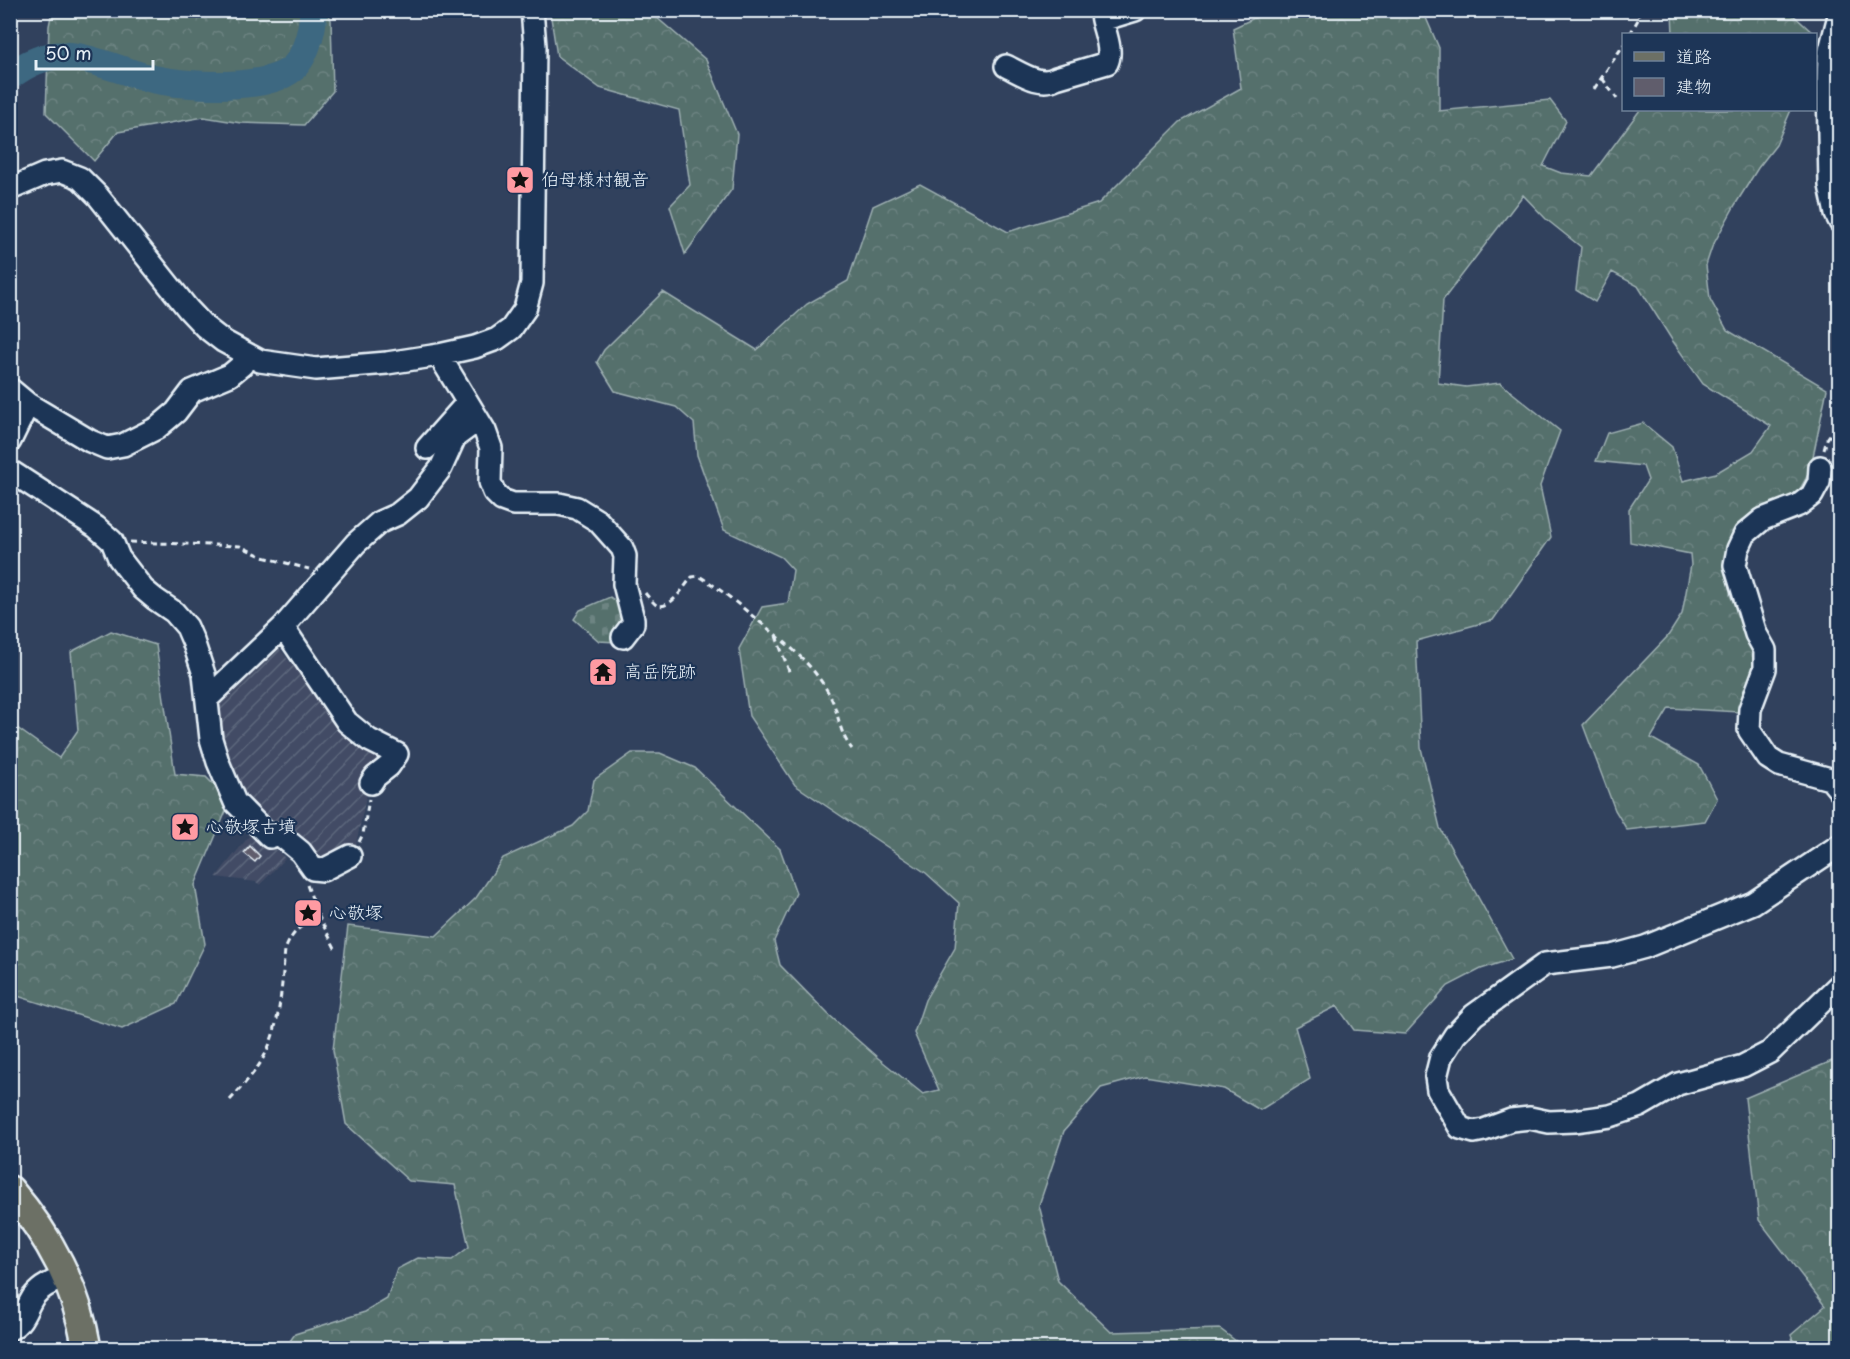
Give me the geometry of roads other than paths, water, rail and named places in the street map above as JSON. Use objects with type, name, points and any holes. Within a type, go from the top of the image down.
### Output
[{"type":"main road","points":[[10,1190],[37,1223],[55,1252],[77,1307],[87,1348]]},
{"type":"street","points":[[10,189],[45,174],[62,171],[80,178],[98,196],[205,327],[246,355],[260,361],[316,369],[387,363],[475,347],[496,339],[512,328],[525,309],[532,283],[535,45],[532,10]]},
{"type":"street","points":[[1006,66],[1038,81],[1050,82],[1056,78],[1107,63],[1109,50],[1101,15],[1135,10]]},
{"type":"street","points":[[1839,12],[1829,54],[1828,83],[1830,185],[1839,222]]},
{"type":"street","points":[[10,389],[28,404],[90,441],[107,448],[123,445],[157,428],[176,412],[192,391],[230,375],[242,364],[246,355]]},
{"type":"street","points":[[438,355],[485,431],[491,448],[490,482],[494,492],[502,500],[513,504],[559,504],[577,508],[598,521],[622,548],[626,564],[624,584],[633,619],[633,624],[623,637]]},
{"type":"street","points":[[10,441],[28,404]]},
{"type":"street","points":[[427,448],[472,412]]},
{"type":"street","points":[[207,699],[284,627],[356,543],[380,522],[398,514],[417,498],[441,468],[455,437],[472,412]]},
{"type":"street","points":[[1821,467],[1819,482],[1812,495],[1799,505],[1762,519],[1745,534],[1738,549],[1735,565],[1756,634],[1765,650],[1765,669],[1750,709],[1749,730],[1768,758],[1779,765],[1830,779],[1839,791]]},
{"type":"street","points":[[10,471],[96,526],[112,541],[120,558],[143,589],[174,612],[186,627],[204,674],[211,739],[235,802],[270,837],[279,834],[301,852],[313,868],[323,870],[350,856]]},
{"type":"street","points":[[284,627],[347,722],[369,740],[397,754],[389,766],[371,783]]},
{"type":"street","points":[[1839,845],[1753,903],[1645,947],[1612,956],[1545,964],[1474,1015],[1455,1035],[1441,1057],[1436,1077],[1438,1090],[1460,1128],[1474,1132],[1510,1120],[1530,1118],[1549,1122],[1610,1116],[1640,1106],[1678,1084],[1743,1066],[1770,1052],[1839,984]]},
{"type":"street","points":[[10,1329],[22,1320],[39,1291],[66,1276]]},
{"type":"waterway","points":[[10,76],[38,60],[62,55],[91,60],[167,82],[227,85],[268,80],[284,74],[295,66],[303,54],[309,40],[314,10]]},
{"type":"place","name":"伯母様村観音","points":[[520,180]]},
{"type":"place","name":"高岳院跡","points":[[603,672]]},
{"type":"place","name":"心敬塚古墳","points":[[185,827]]},
{"type":"place","name":"心敬塚","points":[[308,913]]}]
